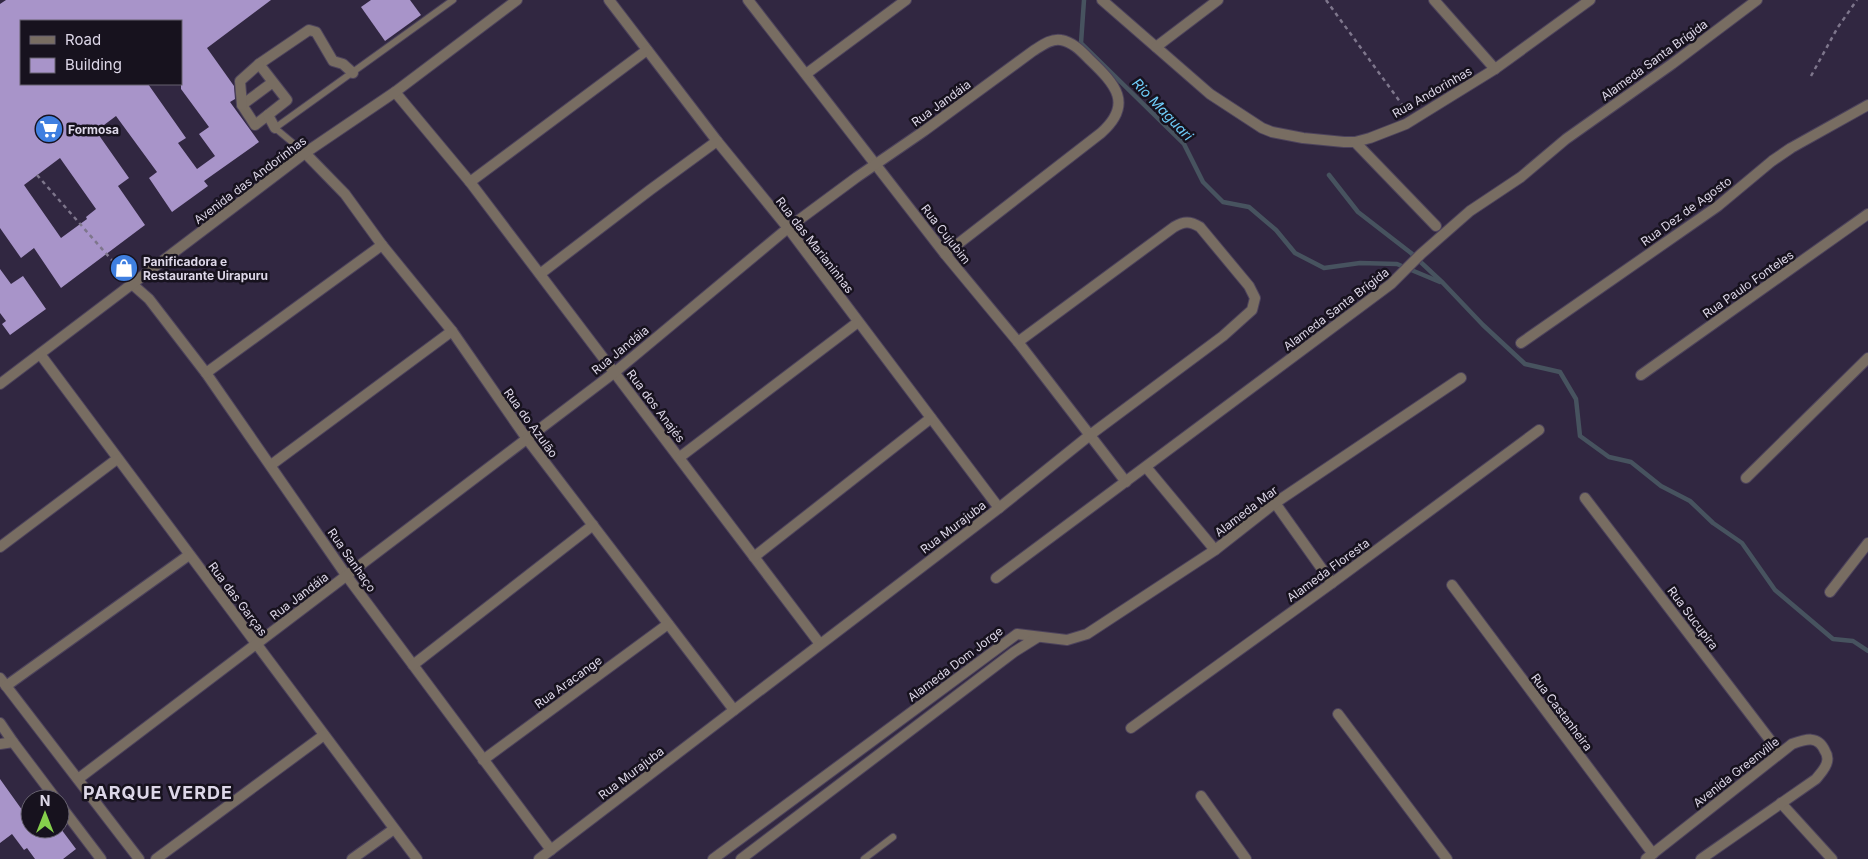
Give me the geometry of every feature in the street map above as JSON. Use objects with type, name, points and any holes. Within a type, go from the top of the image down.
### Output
[{"type":"street","name":"Avenida das Andorinhas","points":[[0,384],[305,153],[395,92],[517,0]]},
{"type":"street","name":"Rua das Marianinhas","points":[[609,0],[717,141],[788,228],[999,508]]},
{"type":"street","name":"Rua Cujubim","points":[[748,0],[945,254],[1018,342],[1126,482]]},
{"type":"street","points":[[806,74],[906,0]]},
{"type":"street","name":"Rua Andorinhas","points":[[1102,0],[1210,94],[1262,128],[1272,132],[1303,138],[1355,142],[1370,138],[1413,120],[1495,68],[1590,0]]},
{"type":"street","points":[[1156,47],[1218,0]]},
{"type":"street","points":[[1434,0],[1495,68]]},
{"type":"street","name":"Alameda Santa Brígida","points":[[996,578],[1391,284],[1421,254],[1470,211],[1521,177],[1566,139],[1672,64],[1757,0]]},
{"type":"street","points":[[259,64],[287,100],[255,125],[242,105],[240,81],[259,64],[309,30],[316,32],[333,61],[343,64],[353,73]]},
{"type":"street","name":"Rua Jandáia","points":[[78,779],[615,372],[788,228],[924,131],[1026,55],[1045,44],[1059,40],[1076,47],[1110,80],[1118,92],[1116,116],[1110,124],[1080,149],[945,254]]},
{"type":"street","points":[[470,182],[647,50]]},
{"type":"street","points":[[242,105],[272,82]]},
{"type":"street","name":"Rua dos Anajés","points":[[395,92],[470,182],[499,223],[680,457],[820,644]]},
{"type":"street","name":"Rua Dez de Agosto","points":[[1521,343],[1718,206],[1759,171],[1791,148],[1868,105]]},
{"type":"street","points":[[268,115],[275,128]]},
{"type":"street","points":[[540,274],[717,141]]},
{"type":"street","points":[[1355,142],[1436,226]]},
{"type":"street","name":"Rua do Azulão","points":[[305,153],[345,194],[382,245],[452,331],[526,439],[734,710]]},
{"type":"street","name":"Rua Paulo Fonteles","points":[[1641,375],[1868,214]]},
{"type":"street","name":"Rua Murajuba","points":[[539,859],[999,508],[1090,434],[1223,336],[1252,310],[1255,298],[1249,286],[1200,226],[1192,222],[1180,223],[1018,342]]},
{"type":"street","points":[[206,373],[382,245]]},
{"type":"street","name":"Rua Sanhaço","points":[[132,284],[149,299],[206,373],[271,464],[346,576],[551,850]]},
{"type":"street","points":[[680,457],[858,322]]},
{"type":"street","points":[[271,464],[452,331]]},
{"type":"street","name":"Rua das Garças","points":[[40,354],[416,859]]},
{"type":"street","points":[[1746,478],[1868,358]]},
{"type":"street","name":"Alameda Mar","points":[[1038,637],[1067,640],[1087,634],[1215,550],[1276,503],[1461,378]]},
{"type":"street","points":[[754,557],[930,418]]},
{"type":"street","name":"Alameda Floresta","points":[[1131,728],[1539,430]]},
{"type":"street","points":[[0,547],[118,459]]},
{"type":"street","points":[[1146,467],[1215,550]]},
{"type":"street","name":"Rua Sucupira","points":[[1585,498],[1780,753]]},
{"type":"street","points":[[1276,503],[1332,583]]},
{"type":"street","points":[[413,665],[592,526]]},
{"type":"street","points":[[1830,592],[1868,543]]},
{"type":"street","points":[[139,859],[3,682],[189,555]]},
{"type":"street","name":"Rua Castanheira","points":[[1452,585],[1649,856]]},
{"type":"street","name":"Rua Aracange","points":[[483,760],[668,624]]},
{"type":"street","name":"Alameda Dom Jorge","points":[[713,859],[1017,634],[1038,637]]},
{"type":"street","name":"Alameda Dom Jorge","points":[[741,859],[1014,652],[1038,637]]},
{"type":"street","points":[[1338,714],[1447,859]]},
{"type":"street","points":[[0,723],[48,789]]},
{"type":"street","points":[[156,859],[324,735]]},
{"type":"street","name":"Avenida Greenville","points":[[1649,856],[1792,744],[1806,739],[1817,740],[1823,746],[1827,754],[1827,763],[1816,779],[1701,859]]},
{"type":"street","points":[[0,744],[13,742]]},
{"type":"street","points":[[1201,796],[1246,859]]},
{"type":"street","points":[[1781,803],[1832,859]]},
{"type":"street","points":[[70,818],[101,859]]},
{"type":"street","points":[[352,859],[394,829]]},
{"type":"lane","points":[[305,153],[275,128],[453,0]]},
{"type":"lane","points":[[864,859],[893,838]]},
{"type":"path","points":[[1326,0],[1413,120]]},
{"type":"path","points":[[1811,76],[1838,27],[1857,0]]},
{"type":"path","points":[[37,175],[132,284]]},
{"type":"building","points":[[6,0],[271,0],[207,48],[234,86],[235,99],[230,102],[259,142],[204,181],[208,186],[172,212],[149,178],[157,172],[116,116],[96,131],[129,178],[118,186],[145,225],[61,288],[34,248],[21,258],[0,228],[0,4]],"holes":[[[20,20],[182,20],[181,89],[209,127],[199,134],[215,156],[197,169],[178,143],[186,138],[149,85],[20,85]],[[60,158],[96,209],[86,217],[87,219],[61,238],[24,185]]]},
{"type":"building","points":[[371,0],[410,0],[421,15],[385,41],[361,7]]},
{"type":"building","points":[[0,269],[11,284],[23,276],[46,309],[10,335],[2,324],[6,321],[0,313]]},
{"type":"building","points":[[0,779],[20,807],[20,839],[68,839],[76,849],[63,859],[35,859],[27,848],[24,850],[12,834],[0,843]]},
{"type":"waterway","name":"Rio Maguari","points":[[1084,0],[1081,43],[1184,144],[1203,182],[1223,202],[1249,207],[1276,230],[1295,253],[1324,268],[1360,263],[1397,264],[1440,282]]},
{"type":"waterway","points":[[1329,175],[1358,212],[1411,253],[1525,364],[1560,372],[1576,399],[1580,436],[1609,457],[1631,462],[1661,486],[1690,501],[1713,523],[1742,543],[1775,590],[1833,639],[1853,641],[1868,651]]},
{"type":"place","name":"Formosa","points":[[49,129]]},
{"type":"place","name":"Panificadora e Restaurante Uirapuru","points":[[124,268]]},
{"type":"district","name":"PARQUE VERDE","points":[[158,792]]}]
